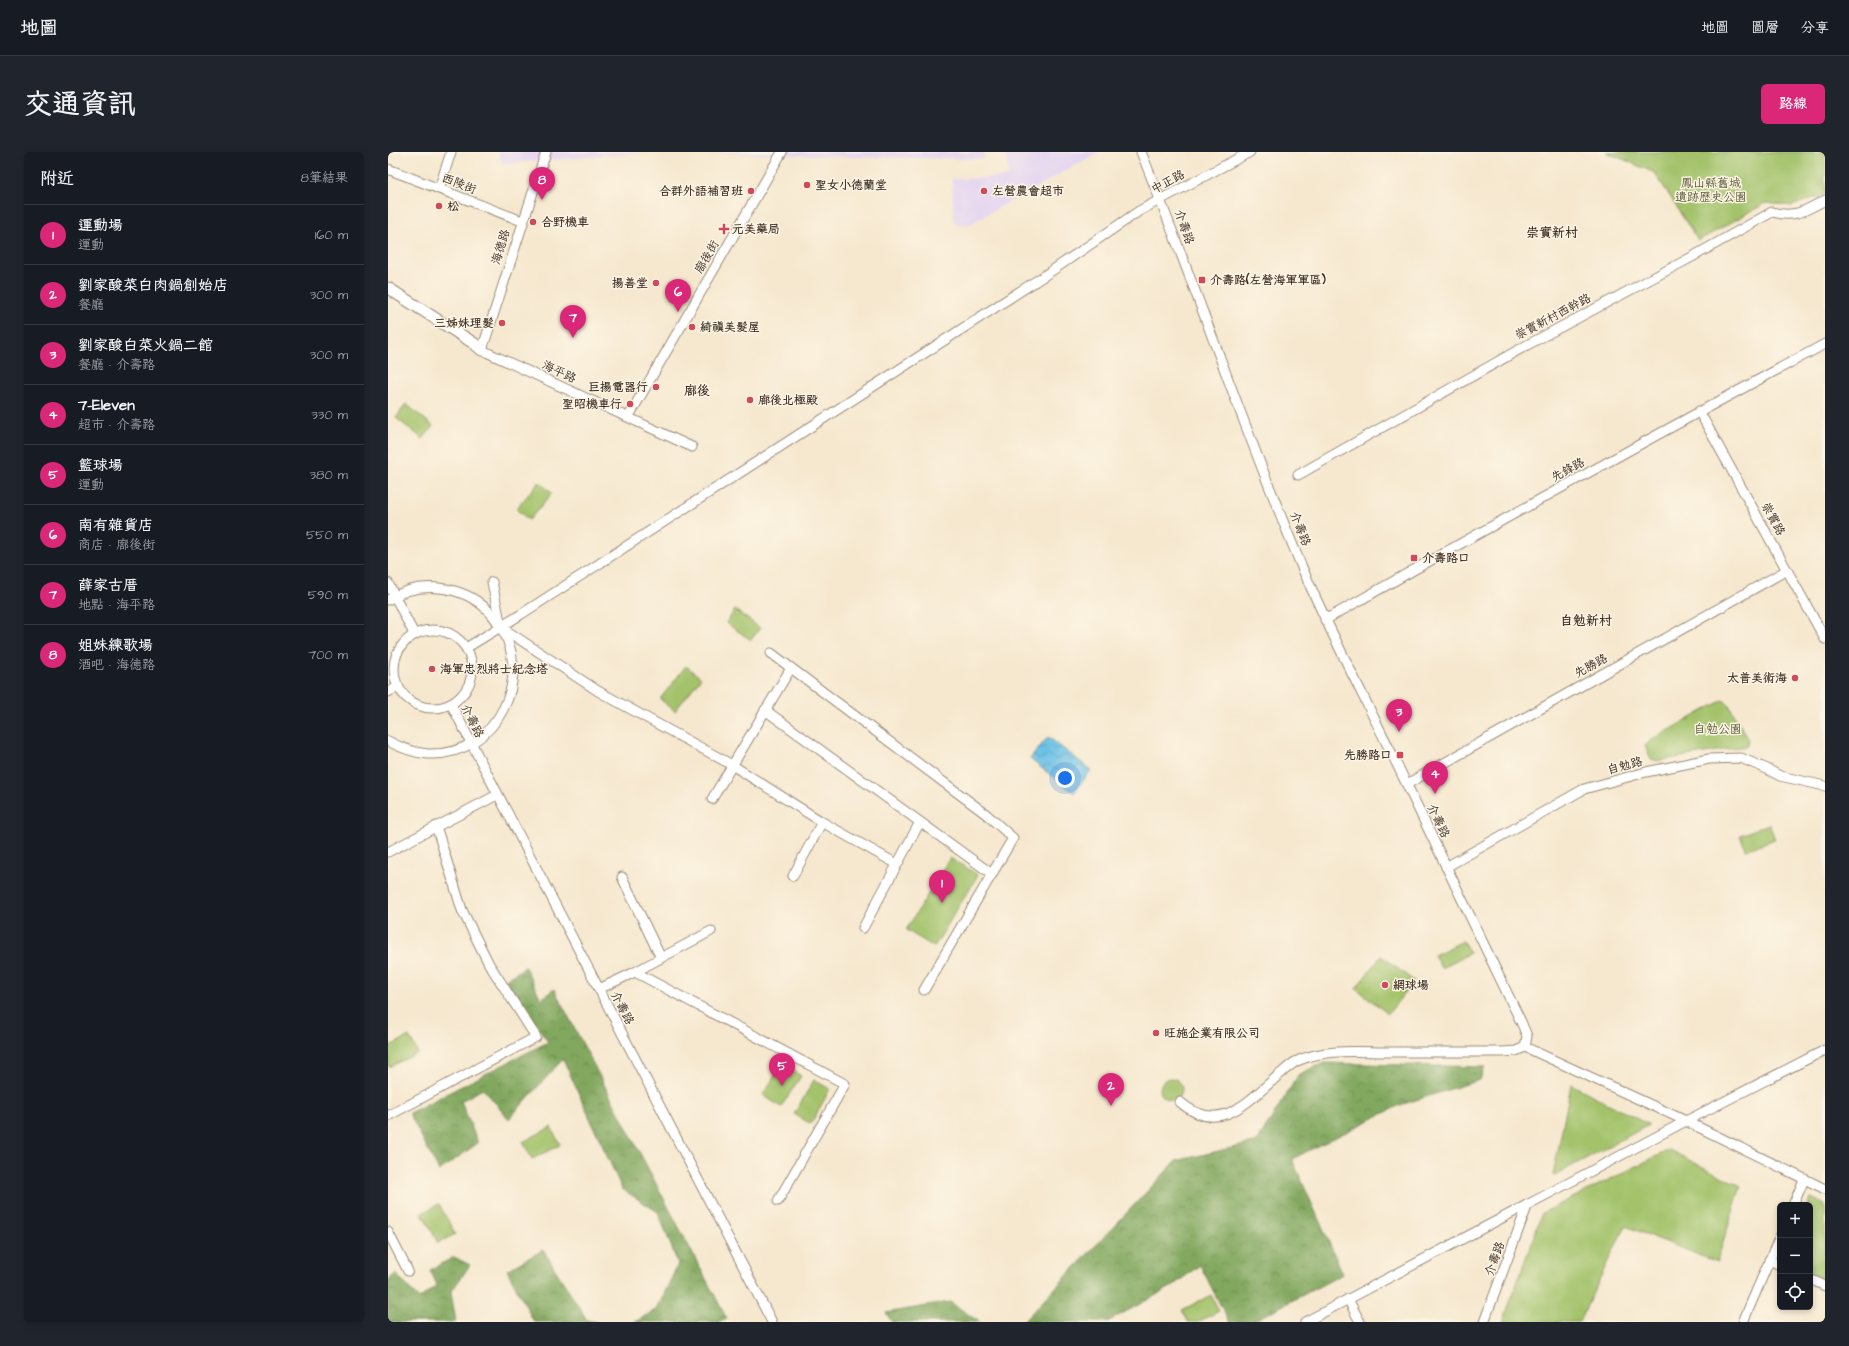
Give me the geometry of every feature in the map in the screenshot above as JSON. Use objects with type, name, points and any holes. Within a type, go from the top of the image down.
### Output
[{"type":"street","points":[[439,189],[451,152]]},
{"type":"street","name":"海德路","points":[[482,350],[522,221],[546,152]]},
{"type":"street","name":"廍後街","points":[[628,416],[782,152]]},
{"type":"street","name":"介壽路","points":[[1141,152],[1160,198],[1212,339],[1303,569],[1325,620],[1407,784],[1522,1024],[1527,1036],[1524,1047]]},
{"type":"street","name":"中正路","points":[[466,648],[501,627],[1054,270],[1139,211],[1160,198],[1250,152]]},
{"type":"street","name":"西陵街","points":[[388,169],[522,221]]},
{"type":"street","name":"崇實新村西幹路","points":[[1298,475],[1535,340],[1692,258],[1772,212],[1785,215],[1804,212],[1825,200]]},
{"type":"street","name":"海平路","points":[[388,288],[482,350],[628,416],[692,447]]},
{"type":"street","name":"海平路","points":[[388,296],[472,350],[482,350]]},
{"type":"street","name":"先鋒路","points":[[1325,620],[1505,518],[1699,411],[1825,344]]},
{"type":"street","name":"崇實路","points":[[1699,411],[1825,639]]},
{"type":"street","name":"先勝路","points":[[1407,784],[1787,570]]},
{"type":"street","points":[[388,582],[392,597],[414,634]]},
{"type":"street","points":[[492,582],[501,627],[598,691],[732,765],[822,822],[897,864]]},
{"type":"street","points":[[388,741],[414,752],[428,754],[457,750],[471,744],[487,733],[499,718],[508,701],[513,682],[514,663],[510,644],[501,627],[491,613],[478,602],[457,592],[428,587],[411,590],[392,597]]},
{"type":"street","points":[[437,629],[448,632],[458,638],[466,648],[472,665],[470,684],[462,696],[451,704],[431,708],[421,707],[412,702],[398,687],[394,676],[394,663],[397,651],[404,641],[414,634],[425,630],[437,629]]},
{"type":"street","points":[[771,653],[986,814],[1013,838],[924,990]]},
{"type":"street","points":[[712,799],[791,668]]},
{"type":"street","points":[[388,692],[398,687]]},
{"type":"street","name":"介壽路","points":[[451,704],[772,1322]]},
{"type":"street","points":[[765,710],[992,874]]},
{"type":"street","name":"自勉路","points":[[1446,868],[1584,789],[1646,772],[1709,759],[1741,758],[1780,776],[1825,786]]},
{"type":"street","points":[[388,852],[497,795]]},
{"type":"street","points":[[793,876],[822,822]]},
{"type":"street","points":[[863,928],[920,822]]},
{"type":"street","points":[[388,1116],[536,1037],[489,964],[462,910],[436,826]]},
{"type":"street","points":[[622,877],[661,958]]},
{"type":"street","points":[[599,989],[635,972],[711,931]]},
{"type":"street","points":[[635,972],[845,1084],[778,1201]]},
{"type":"street","points":[[1180,1102],[1190,1111],[1200,1115],[1215,1117],[1233,1112],[1244,1106],[1295,1061],[1327,1052],[1502,1052],[1516,1051],[1524,1047],[1686,1121],[1825,1189]]},
{"type":"street","points":[[1305,1322],[1686,1121],[1825,1050]]},
{"type":"street","points":[[1794,1202],[1804,1180]]},
{"type":"street","name":"介壽路","points":[[1484,1322],[1528,1204]]},
{"type":"street","points":[[388,1232],[408,1271]]},
{"type":"street","points":[[1743,1322],[1779,1238]]},
{"type":"street","points":[[1769,1260],[1777,1264]]},
{"type":"street","points":[[1813,1280],[1825,1286]]},
{"type":"street","points":[[1348,1299],[1360,1322]]},
{"type":"shaded area","points":[[498,152],[646,152],[503,164]]},
{"type":"shaded area","points":[[690,152],[984,152],[984,159],[855,157]]},
{"type":"shaded area","points":[[1005,152],[1099,152],[968,225],[954,223],[952,179],[1009,177]]},
{"type":"green space","name":"鳳山縣舊城 遺跡歷史公園","points":[[1606,152],[1825,152],[1825,194],[1792,206],[1766,203],[1698,241],[1655,173]]},
{"type":"green space","points":[[406,404],[433,426],[423,439],[396,418]]},
{"type":"green space","points":[[539,482],[552,493],[529,520],[516,509]]},
{"type":"green space","points":[[735,610],[760,628],[751,640],[726,623]]},
{"type":"green space","points":[[686,666],[701,678],[675,711],[660,699]]},
{"type":"green space","name":"自勉公園","points":[[1723,700],[1728,703],[1748,740],[1747,746],[1657,761],[1651,759],[1645,746],[1650,741]]},
{"type":"green space","points":[[1769,824],[1775,839],[1746,850],[1740,835]]},
{"type":"green space","points":[[950,858],[978,875],[934,947],[906,930]]},
{"type":"green space","points":[[1463,941],[1470,953],[1441,968],[1434,955]]},
{"type":"green space","name":"網球場","points":[[1381,956],[1414,981],[1388,1014],[1356,988]]},
{"type":"green space","points":[[525,967],[541,999],[554,989],[727,1319],[720,1322],[635,1322],[657,1309],[678,1264],[658,1212],[622,1189],[563,1059],[509,1119],[483,1089],[461,1101],[478,1143],[439,1171],[409,1113],[548,1042],[506,980]]},
{"type":"green space","points":[[409,1036],[418,1053],[389,1067],[388,1047]]},
{"type":"green space","points":[[1324,1063],[1485,1067],[1480,1080],[1400,1105],[1292,1159],[1343,1274],[1251,1322],[1229,1322],[1200,1265],[1171,1287],[1107,1322],[1023,1322],[1176,1161],[1257,1142],[1299,1074]]},
{"type":"green space","points":[[782,1064],[801,1076],[781,1107],[763,1095]]},
{"type":"green space","points":[[1171,1078],[1179,1081],[1182,1089],[1179,1097],[1171,1100],[1163,1097],[1160,1089],[1163,1081]]},
{"type":"green space","points":[[814,1080],[830,1089],[811,1124],[794,1114]]},
{"type":"green space","points":[[1571,1084],[1649,1125],[1553,1176]]},
{"type":"green space","points":[[551,1127],[560,1145],[532,1159],[523,1142]]},
{"type":"green space","points":[[1669,1150],[1741,1186],[1717,1262],[1625,1226],[1579,1322],[1503,1322],[1542,1213]]},
{"type":"green space","points":[[1811,1198],[1825,1204],[1825,1280],[1813,1274],[1813,1202],[1809,1202]]},
{"type":"green space","points":[[439,1204],[455,1234],[438,1243],[422,1213]]},
{"type":"green space","points":[[543,1250],[587,1320],[597,1322],[534,1322],[507,1270]]},
{"type":"green space","points":[[454,1257],[470,1265],[451,1292],[456,1322],[388,1322],[388,1280],[396,1274],[419,1299],[437,1285],[430,1270]]},
{"type":"green space","points":[[1211,1295],[1219,1311],[1198,1322],[1188,1322],[1182,1310]]},
{"type":"green space","points":[[950,1302],[980,1322],[892,1322],[886,1313]]},
{"type":"water","points":[[1048,737],[1091,770],[1074,793],[1030,759]]},
{"type":"place","name":"聖女小德蘭堂","points":[[807,185]]},
{"type":"place","name":"合群外語補習班","points":[[751,191]]},
{"type":"place","name":"左營農會超市","points":[[984,191]]},
{"type":"place","name":"姐妹練歌場","points":[[542,200]]},
{"type":"place","name":"松","points":[[439,206]]},
{"type":"place","name":"合野機車","points":[[533,222]]},
{"type":"place","name":"元美藥局","points":[[724,229]]},
{"type":"place","name":"介壽路(左營海軍軍區)","points":[[1202,280]]},
{"type":"place","name":"揚善堂","points":[[656,283]]},
{"type":"place","name":"南有雜貨店","points":[[678,312]]},
{"type":"place","name":"三姊妹理髮","points":[[502,323]]},
{"type":"place","name":"綺禛美髮屋","points":[[692,327]]},
{"type":"place","name":"薛家古厝","points":[[573,338]]},
{"type":"place","name":"巨揚電器行","points":[[656,387]]},
{"type":"place","name":"廍後北極殿","points":[[750,400]]},
{"type":"place","name":"聖昭機車行","points":[[630,404]]},
{"type":"place","name":"介壽路口","points":[[1414,558]]},
{"type":"place","name":"海軍忠烈將士紀念塔","points":[[432,669]]},
{"type":"place","name":"太普美術海","points":[[1795,678]]},
{"type":"place","name":"劉家酸白菜火鍋二館","points":[[1399,732]]},
{"type":"place","name":"先勝路口","points":[[1400,755]]},
{"type":"place","name":"7-Eleven","points":[[1435,794]]},
{"type":"place","name":"運動場","points":[[942,903]]},
{"type":"place","name":"網球場","points":[[1385,985]]},
{"type":"place","name":"旺施企業有限公司","points":[[1156,1033]]},
{"type":"place","name":"籃球場","points":[[782,1086]]},
{"type":"place","name":"劉家酸菜白肉鍋創始店","points":[[1111,1106]]},
{"type":"district","name":"崇實新村","points":[[1552,233]]},
{"type":"district","name":"廍後","points":[[697,391]]},
{"type":"district","name":"自勉新村","points":[[1586,621]]}]
